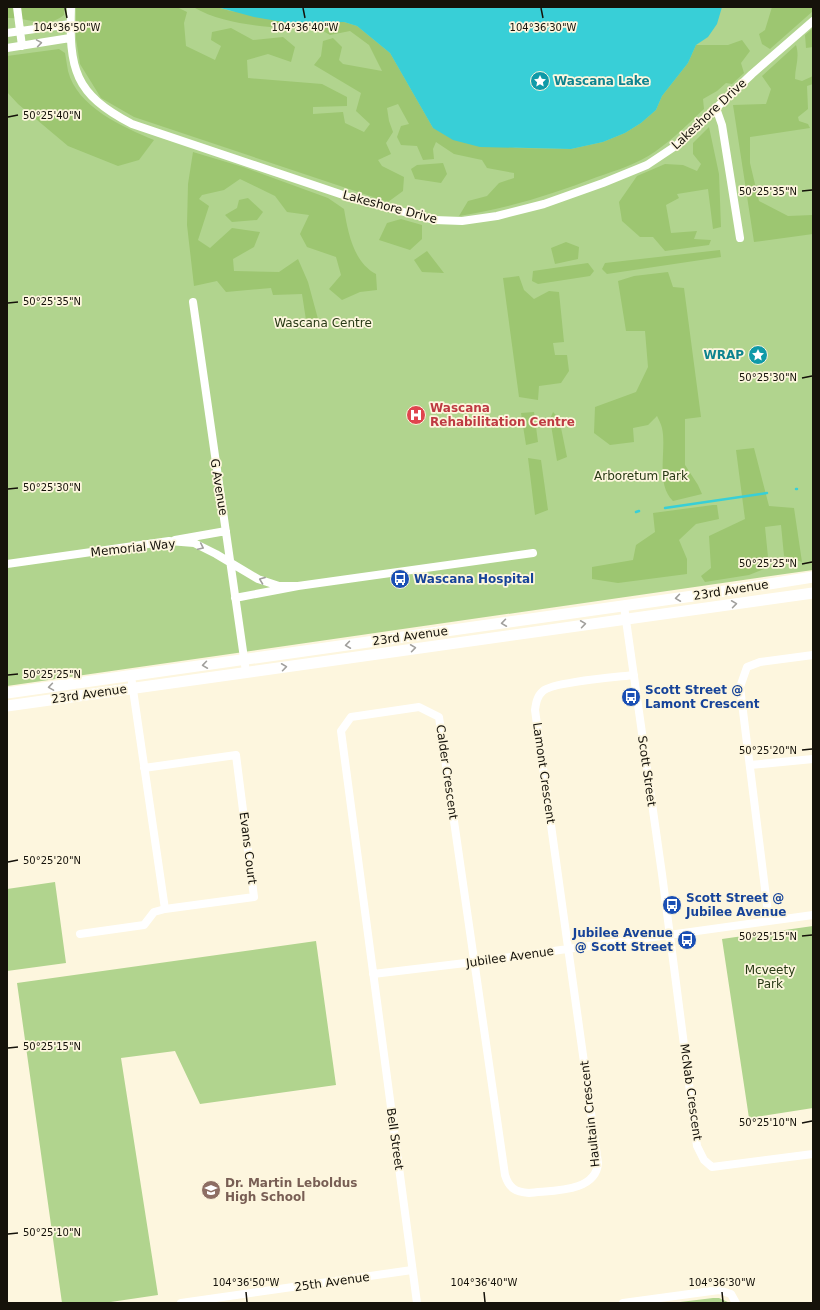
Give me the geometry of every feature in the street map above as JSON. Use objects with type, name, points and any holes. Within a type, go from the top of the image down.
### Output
[{"type":"main road","name":"23rd Avenue","points":[[7,693],[624,606],[813,577]]},
{"type":"main road","name":"23rd Avenue","points":[[7,706],[626,618],[813,593]]},
{"type":"street","points":[[17,7],[22,46]]},
{"type":"street","name":"Lakeshore Drive","points":[[71,7],[70,38],[74,66],[81,84],[110,112],[132,124],[355,199],[434,220],[462,221],[496,216],[544,204],[603,184],[647,165],[672,148],[795,36],[813,22]]},
{"type":"street","points":[[7,33],[70,24]]},
{"type":"street","points":[[7,48],[70,38]]},
{"type":"street","points":[[716,108],[722,125],[740,238]]},
{"type":"street","name":"G Avenue","points":[[193,302],[246,672]]},
{"type":"street","points":[[169,541],[226,531]]},
{"type":"street","name":"Memorial Way","points":[[7,564],[169,541],[194,543],[258,579],[279,586],[298,586]]},
{"type":"street","name":"Memorial Way","points":[[236,598],[298,586],[533,553]]},
{"type":"street","name":"Scott Street","points":[[624,606],[670,936]]},
{"type":"street","points":[[769,921],[740,687],[747,667],[760,662],[813,655]]},
{"type":"street","name":"Lamont Crescent","points":[[569,949],[535,710],[536,700],[543,690],[556,686],[634,675]]},
{"type":"street","points":[[80,934],[144,925],[154,912],[165,909],[131,676]]},
{"type":"street","name":"Calder Crescent","points":[[373,974],[341,731],[351,717],[419,707],[438,717],[474,962]]},
{"type":"street","name":"Evans Court","points":[[144,768],[236,755],[254,897],[165,909]]},
{"type":"street","points":[[750,766],[813,759]]},
{"type":"street","name":"Jubilee Avenue","points":[[373,974],[670,936],[813,914]]},
{"type":"street","name":"McNab Crescent","points":[[670,936],[697,1146],[704,1160],[712,1168],[813,1154]]},
{"type":"street","name":"Haultain Crescent","points":[[474,962],[505,1175],[512,1189],[520,1192],[529,1193],[569,1188],[582,1186],[590,1182],[598,1170],[598,1163],[569,949]]},
{"type":"street","name":"Bell Street","points":[[373,974],[417,1303]]},
{"type":"street","name":"25th Avenue","points":[[181,1303],[213,1301],[412,1270]]},
{"type":"street","points":[[623,1303],[719,1290],[730,1294],[736,1303]]},
{"type":"green space","name":"Wascana Centre","points":[[7,7],[813,7],[813,570],[7,686]]},
{"type":"green space","points":[[7,7],[64,7],[64,15],[57,19],[44,22],[7,18]]},
{"type":"green space","points":[[76,7],[177,7],[187,12],[184,23],[186,46],[215,60],[221,46],[211,40],[212,32],[231,28],[253,40],[283,37],[295,47],[291,62],[268,54],[247,60],[248,78],[322,84],[347,97],[347,106],[313,107],[313,114],[343,112],[345,123],[364,132],[370,124],[356,111],[361,93],[314,65],[321,56],[323,41],[333,38],[342,47],[339,60],[343,64],[382,71],[369,45],[350,31],[330,35],[313,28],[250,25],[215,17],[193,7],[217,7],[230,11],[328,22],[344,22],[357,26],[390,53],[433,128],[516,148],[571,149],[603,142],[625,133],[641,123],[656,110],[662,96],[688,63],[696,45],[728,45],[742,40],[750,51],[741,63],[744,73],[732,84],[726,83],[717,91],[703,99],[704,109],[662,146],[642,160],[563,190],[512,205],[459,216],[468,201],[487,196],[499,183],[514,178],[514,173],[487,168],[482,160],[454,154],[436,142],[433,149],[434,159],[423,160],[417,146],[401,145],[397,137],[401,126],[409,124],[398,104],[387,108],[389,121],[393,132],[386,143],[391,154],[378,160],[382,166],[404,177],[403,191],[388,202],[134,117],[101,98],[80,64],[76,39]]},
{"type":"green space","points":[[772,7],[813,7],[813,11],[770,49],[762,44],[759,34],[765,30]]},
{"type":"green space","points":[[813,28],[813,47],[806,48],[805,35]]},
{"type":"green space","points":[[796,45],[797,58],[795,79],[802,81],[813,76],[813,84],[807,86],[808,109],[798,117],[799,121],[808,124],[810,128],[750,137],[750,163],[759,201],[788,216],[813,215],[813,234],[754,242],[733,105],[766,104],[771,89],[762,76]]},
{"type":"green space","points":[[59,49],[65,53],[68,71],[73,84],[91,105],[116,122],[154,140],[139,160],[118,166],[68,146],[18,104],[7,92],[7,56]]},
{"type":"green space","points":[[709,127],[719,174],[721,227],[713,229],[708,189],[677,194],[679,198],[666,205],[671,233],[697,231],[694,239],[711,240],[709,245],[665,251],[653,237],[640,237],[622,221],[619,202],[637,176],[665,164],[683,165],[697,171],[701,164],[693,154],[693,143]]},
{"type":"green space","points":[[193,152],[243,167],[328,198],[344,209],[347,227],[353,246],[362,262],[368,269],[376,274],[377,290],[360,292],[342,300],[329,289],[341,275],[336,257],[307,247],[300,234],[309,215],[287,212],[275,196],[240,179],[224,190],[202,195],[199,199],[209,206],[198,240],[210,248],[232,228],[260,232],[254,247],[233,259],[234,271],[279,272],[298,259],[308,282],[318,319],[306,320],[302,294],[273,295],[271,288],[226,292],[217,281],[194,286],[187,225],[188,184]]},
{"type":"green space","points":[[443,163],[447,174],[441,183],[415,179],[411,169],[417,165]]},
{"type":"green space","points":[[248,198],[263,212],[257,220],[232,222],[225,215],[237,208],[239,200]]},
{"type":"green space","points":[[401,219],[422,225],[422,239],[410,250],[379,240],[387,223]]},
{"type":"green space","points":[[566,242],[579,247],[578,259],[555,264],[551,248]]},
{"type":"green space","points":[[720,250],[721,257],[607,274],[602,269],[605,263]]},
{"type":"green space","points":[[427,251],[444,273],[422,272],[414,260]]},
{"type":"green space","points":[[588,263],[594,271],[590,276],[538,284],[532,281],[533,271]]},
{"type":"green space","points":[[668,272],[673,287],[684,288],[701,417],[685,419],[685,465],[702,494],[673,501],[664,486],[662,426],[657,416],[648,425],[633,428],[634,442],[610,445],[594,433],[595,407],[636,392],[648,367],[645,331],[626,331],[618,281],[634,276]]},
{"type":"green space","points":[[519,276],[524,290],[534,299],[549,291],[559,292],[564,342],[553,343],[555,355],[567,355],[569,371],[561,383],[539,386],[538,400],[519,397],[503,278]]},
{"type":"green space","points":[[534,412],[538,442],[526,445],[521,413]]},
{"type":"green space","points":[[553,412],[559,418],[567,457],[557,461],[550,419]]},
{"type":"green space","points":[[754,448],[769,506],[794,508],[802,562],[784,556],[781,525],[765,527],[769,567],[749,575],[705,582],[701,576],[711,568],[709,536],[745,519],[736,450]]},
{"type":"green space","points":[[528,458],[541,460],[548,510],[535,515]]},
{"type":"green space","points":[[717,505],[719,519],[696,524],[679,540],[687,559],[687,574],[618,583],[592,579],[592,567],[633,560],[636,545],[655,532],[653,513]]},
{"type":"green space","points":[[55,882],[66,963],[7,971],[7,889]]},
{"type":"green space","name":"Mcveety Park","points":[[813,926],[813,1108],[749,1118],[722,939]]},
{"type":"green space","points":[[316,941],[336,1085],[200,1104],[175,1051],[121,1058],[158,1295],[104,1303],[62,1303],[17,983]]},
{"type":"green space","points":[[713,1298],[719,1298],[730,1303],[672,1303]]},
{"type":"water","name":"Wascana Lake","points":[[217,7],[722,7],[717,24],[708,37],[696,45],[688,63],[662,96],[656,110],[641,123],[625,133],[603,142],[571,149],[480,147],[453,140],[433,128],[390,53],[357,26],[344,22],[289,23],[254,17]]},
{"type":"waterway","points":[[665,508],[767,493]]},
{"type":"place","name":"Wascana Lake","points":[[540,81]]},
{"type":"place","name":"WRAP","points":[[758,355]]},
{"type":"place","name":"Wascana Rehabilitation Centre","points":[[416,415]]},
{"type":"place","name":"Wascana Hospital","points":[[400,579]]},
{"type":"place","name":"Scott Street @ Lamont Crescent","points":[[631,697]]},
{"type":"place","name":"Scott Street @ Jubilee Avenue","points":[[672,905]]},
{"type":"place","name":"Jubilee Avenue @ Scott Street","points":[[687,940]]},
{"type":"place","name":"Dr. Martin Leboldus High School","points":[[211,1190]]},
{"type":"park label","name":"Arboretum Park","points":[[641,476]]}]
